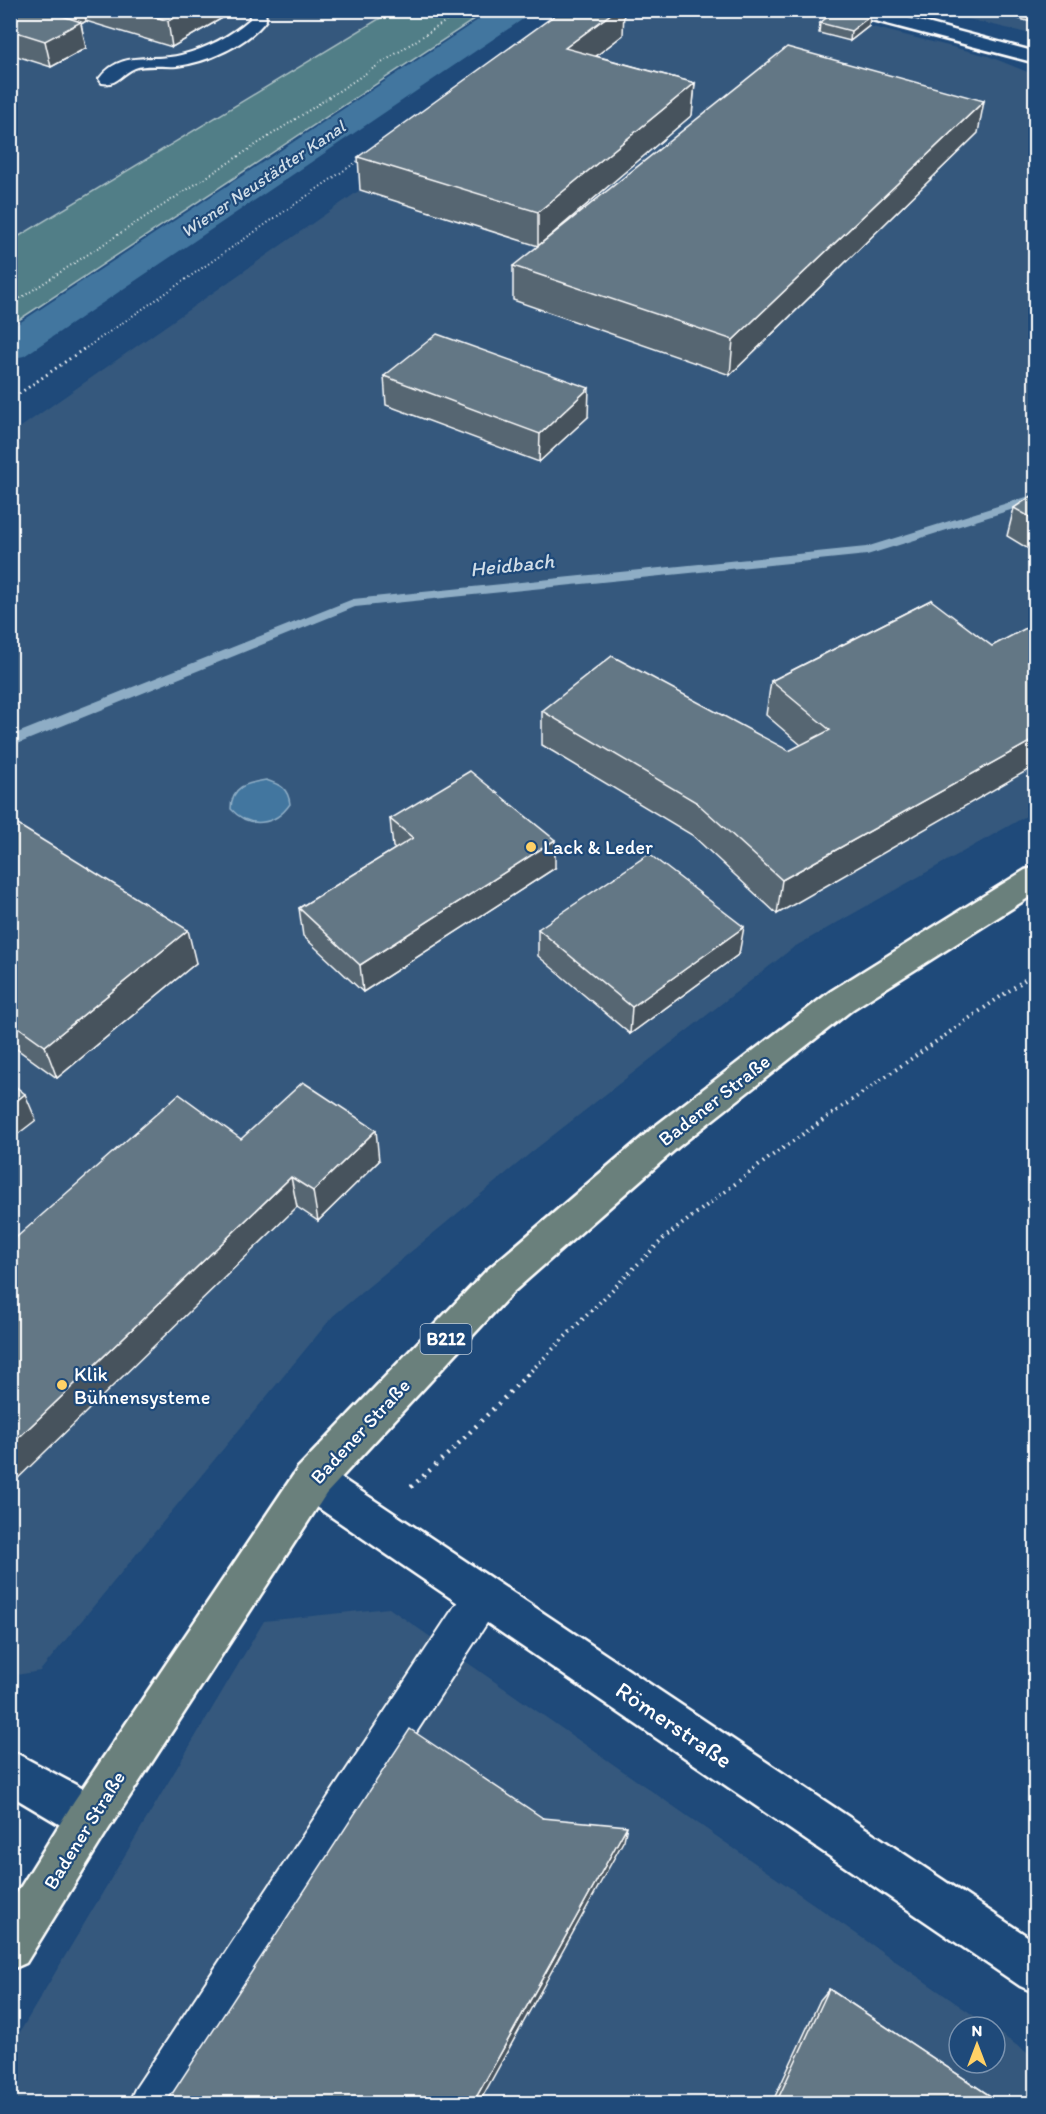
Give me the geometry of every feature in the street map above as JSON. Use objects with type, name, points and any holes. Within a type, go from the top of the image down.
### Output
[{"type":"main road","name":"Badener Straße","points":[[10,1947],[90,1817],[312,1481],[499,1282],[666,1137],[842,1000],[1035,878]]},
{"type":"street","points":[[855,10],[1035,58]]},
{"type":"street","name":"Römerstraße","points":[[312,1481],[1035,1970]]},
{"type":"street","points":[[10,1771],[90,1817]]},
{"type":"lane","points":[[108,79],[131,63],[180,62],[212,51],[238,38],[258,20],[257,10]]},
{"type":"lane","points":[[150,2103],[483,1596]]},
{"type":"path","points":[[10,305],[463,10]]},
{"type":"path","points":[[10,400],[371,152]]},
{"type":"path","points":[[372,1522],[449,1453],[664,1238],[773,1155],[1035,972]]},
{"type":"shaded area","points":[[11,11],[392,11],[11,240]]},
{"type":"shaded area","points":[[603,11],[809,11],[988,56],[1035,75],[1035,811],[794,947],[533,1151],[333,1316],[40,1671],[11,1676],[11,434],[360,190]]},
{"type":"shaded area","points":[[934,11],[1035,11],[1035,35]]},
{"type":"shaded area","points":[[266,780],[280,786],[288,794],[290,804],[277,817],[269,821],[254,822],[246,820],[231,809],[234,795],[241,787]]},
{"type":"shaded area","points":[[389,1608],[973,2015],[947,2015],[947,2075],[1007,2075],[1007,2038],[1036,2059],[1035,2104],[11,2104],[11,2047],[264,1621]]},
{"type":"green space","points":[[392,11],[487,11],[11,325],[11,241]]},
{"type":"building","points":[[10,10],[52,10],[50,12],[81,22],[45,41],[10,30]]},
{"type":"building","points":[[133,10],[187,10],[168,21]]},
{"type":"building","points":[[562,10],[616,10],[565,48],[695,83],[538,212],[358,157]]},
{"type":"building","points":[[836,10],[849,10],[870,16],[851,31],[820,23]]},
{"type":"building","points":[[787,47],[984,101],[733,340],[513,266]]},
{"type":"building","points":[[437,334],[589,388],[540,434],[384,376]]},
{"type":"building","points":[[1035,494],[1035,520],[1014,508]]},
{"type":"building","points":[[931,600],[992,646],[1030,626],[1035,630],[1035,739],[782,880],[696,802],[542,711],[612,656],[789,751],[830,730],[771,681]]},
{"type":"building","points":[[470,771],[555,840],[360,965],[299,908],[413,838],[390,819]]},
{"type":"building","points":[[10,820],[188,930],[45,1046],[10,1021]]},
{"type":"building","points":[[649,854],[744,927],[632,1007],[538,929]]},
{"type":"building","points":[[10,1082],[25,1094],[10,1106]]},
{"type":"building","name":"Klik Bühnensysteme","points":[[303,1082],[376,1130],[313,1191],[291,1177],[10,1446],[10,1243],[179,1094],[241,1139]]},
{"type":"building","points":[[410,1729],[543,1818],[627,1826],[473,2103],[166,2103]]},
{"type":"building","points":[[829,1989],[947,2067],[947,2075],[959,2075],[1001,2103],[776,2103]]},
{"type":"waterway","name":"Wiener Neustädter Kanal","points":[[10,347],[515,10]]},
{"type":"waterway","name":"Heidbach","points":[[10,742],[353,603],[867,551],[1036,498]]},
{"type":"place","name":"Lack & Leder","points":[[531,847]]},
{"type":"place","name":"Klik Bühnensysteme","points":[[62,1385]]}]
